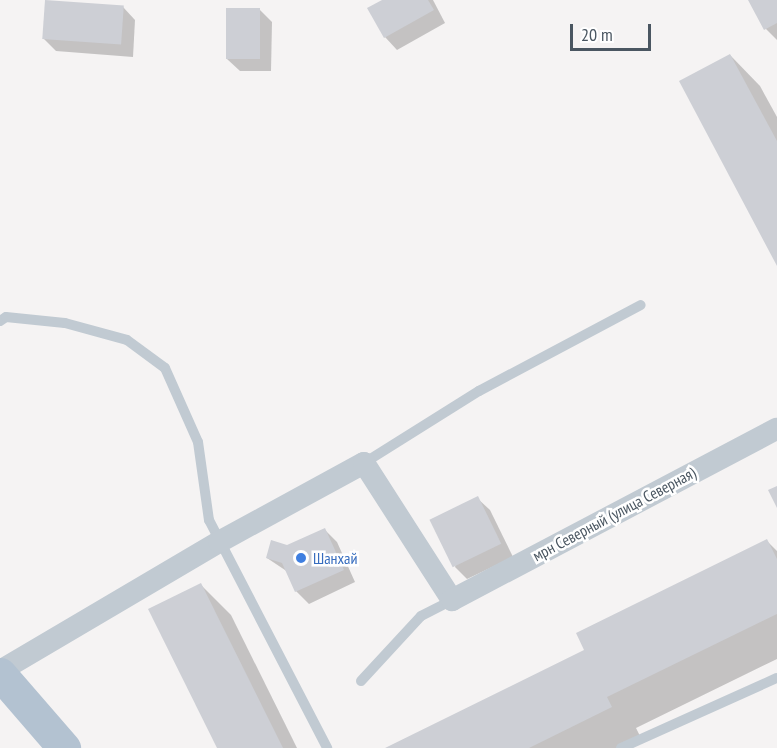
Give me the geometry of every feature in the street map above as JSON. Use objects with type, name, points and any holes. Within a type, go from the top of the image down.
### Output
[{"type":"main road","points":[[0,673],[63,748]]},
{"type":"street","name":"мрн Северный (улица Северная)","points":[[452,600],[777,429]]},
{"type":"street","points":[[0,673],[219,542],[364,463],[452,600]]},
{"type":"lane","points":[[364,463],[478,391],[641,305]]},
{"type":"lane","points":[[0,321],[6,317],[65,323],[127,340],[165,368],[198,441],[209,520],[327,748]]},
{"type":"lane","points":[[361,681],[421,616],[452,600]]},
{"type":"lane","points":[[621,748],[777,678]]},
{"type":"building","points":[[45,0],[124,6],[121,44],[42,39]]},
{"type":"building","points":[[382,0],[428,0],[434,10],[384,38],[367,8]]},
{"type":"building","points":[[748,0],[777,0],[777,23],[764,30]]},
{"type":"building","points":[[226,8],[260,8],[260,59],[226,59]]},
{"type":"building","points":[[730,54],[777,141],[777,266],[679,81]]},
{"type":"building","points":[[777,486],[777,508],[768,490]]},
{"type":"building","points":[[478,496],[501,544],[453,567],[429,520]]},
{"type":"building","points":[[325,528],[344,570],[295,592],[282,563],[266,558],[271,540],[287,545]]},
{"type":"building","points":[[767,539],[777,559],[777,614],[607,697],[612,707],[529,748],[385,748],[584,650],[576,633]]},
{"type":"building","points":[[201,583],[283,748],[217,748],[148,609]]},
{"type":"place","name":"Шанхай","points":[[301,558]]}]
